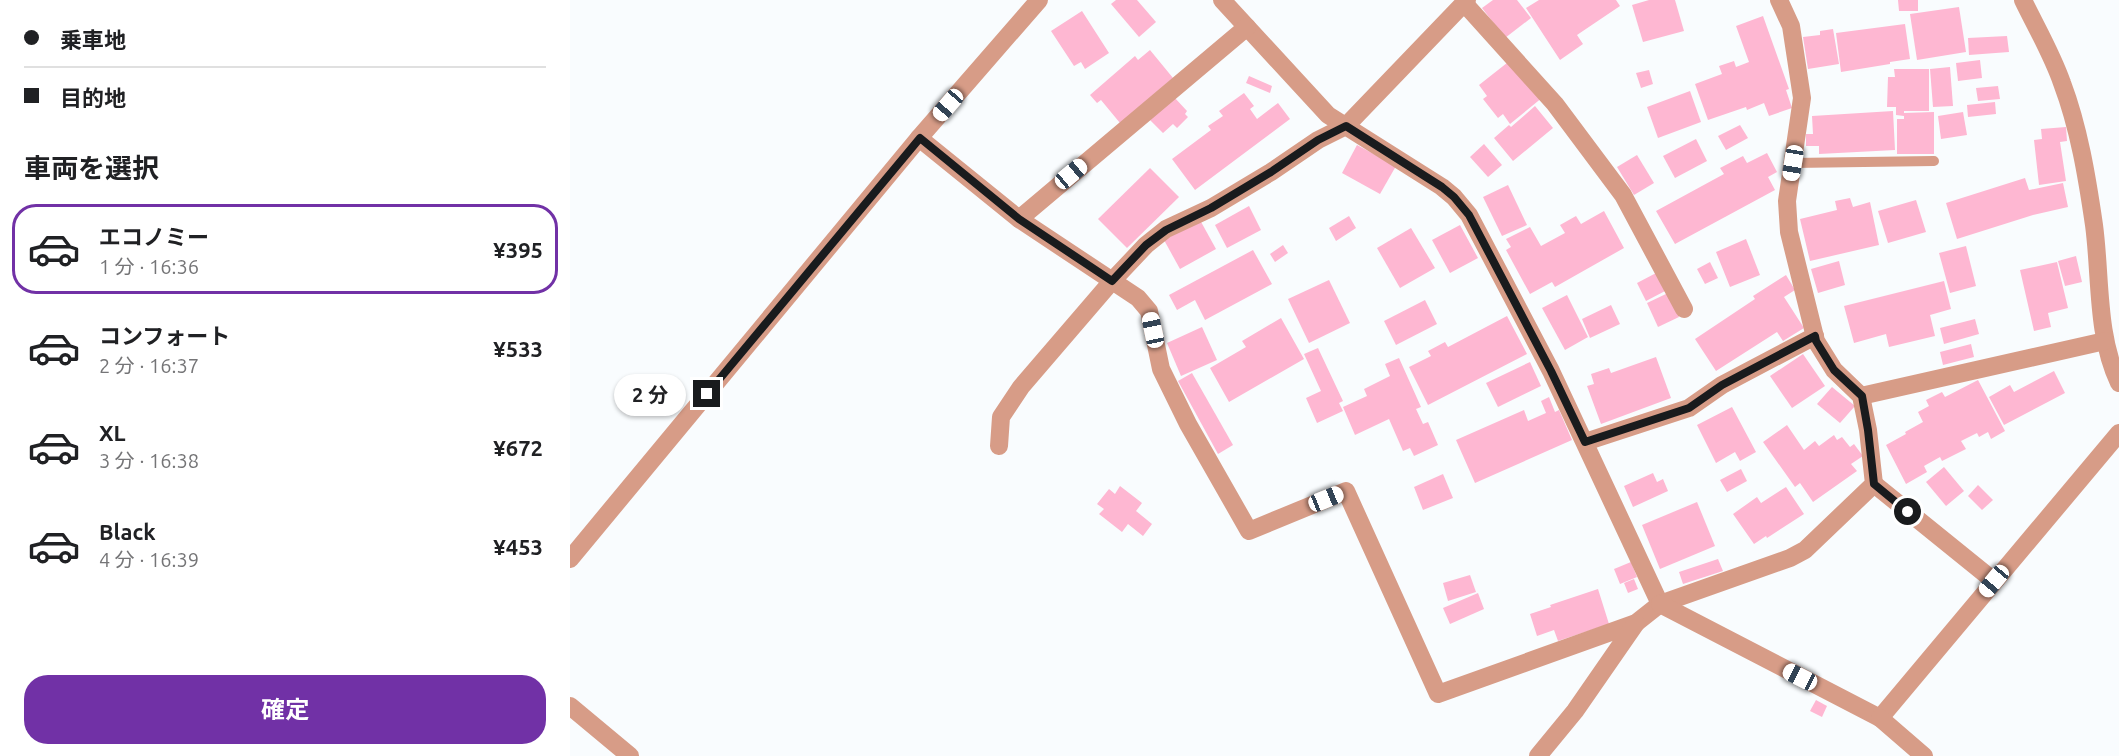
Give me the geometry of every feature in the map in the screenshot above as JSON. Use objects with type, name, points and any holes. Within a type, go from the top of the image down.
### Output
[{"type":"street","points":[[1222,0],[1328,115],[1442,187],[1469,215],[1551,371],[1660,604],[1880,718],[1924,756]]},
{"type":"street","points":[[1779,0],[1791,26],[1802,98],[1787,201],[1789,232],[1816,341],[1834,370],[1862,396],[1874,484],[1994,581]]},
{"type":"street","points":[[2023,0],[2061,80],[2074,117],[2094,227],[2105,342],[2111,366],[2119,383]]},
{"type":"street","points":[[999,447],[1001,417],[1021,387],[1146,245],[1166,230],[1211,208],[1318,140],[1346,126],[1465,1],[1555,104],[1623,195],[1683,309]]},
{"type":"street","points":[[570,559],[1033,2]]},
{"type":"street","points":[[1019,219],[1246,27]]},
{"type":"street","points":[[920,138],[1019,219],[1138,298],[1149,311],[1161,369],[1188,424],[1248,531],[1346,491],[1438,694],[1636,623]]},
{"type":"street","points":[[1585,442],[1689,408],[1722,385],[1815,336]]},
{"type":"street","points":[[1862,396],[2105,342]]},
{"type":"street","points":[[1880,718],[2119,433]]},
{"type":"street","points":[[1538,756],[1575,711],[1636,623],[1660,604],[1790,558],[1805,550],[1874,484]]},
{"type":"street","points":[[570,706],[630,756]]},
{"type":"lane","points":[[1793,163],[1934,161]]},
{"type":"building","points":[[1116,0],[1137,0],[1156,22],[1139,37],[1111,4]]},
{"type":"building","points":[[1493,0],[1517,0],[1531,18],[1505,38],[1482,8]]},
{"type":"building","points":[[1539,0],[1616,0],[1620,6],[1577,35],[1583,44],[1560,60],[1526,8]]},
{"type":"building","points":[[1649,0],[1675,0],[1684,31],[1643,42],[1632,5]]},
{"type":"building","points":[[1898,0],[1918,0],[1918,11],[1899,11]]},
{"type":"building","points":[[1959,7],[1966,52],[1917,60],[1910,14]]},
{"type":"building","points":[[1082,11],[1109,53],[1085,69],[1081,62],[1074,66],[1051,31]]},
{"type":"building","points":[[1763,16],[1789,89],[1786,90],[1792,108],[1769,116],[1764,103],[1708,120],[1695,84],[1722,74],[1719,66],[1734,61],[1736,67],[1749,62],[1736,26]]},
{"type":"building","points":[[1905,24],[1910,59],[1841,72],[1836,33]]},
{"type":"building","points":[[1833,29],[1839,64],[1808,69],[1803,37],[1820,35],[1820,31]]},
{"type":"building","points":[[2007,36],[2009,52],[1969,55],[1968,38]]},
{"type":"building","points":[[1150,50],[1173,78],[1120,123],[1101,100],[1097,103],[1090,95],[1135,56],[1138,60]]},
{"type":"building","points":[[1512,59],[1543,97],[1510,124],[1503,114],[1498,118],[1483,99],[1487,96],[1479,85]]},
{"type":"building","points":[[1980,60],[1982,78],[1958,81],[1956,63]]},
{"type":"building","points":[[1950,67],[1953,106],[1933,107],[1930,69]]},
{"type":"building","points":[[1894,69],[1929,69],[1929,111],[1904,111],[1904,113],[1934,112],[1934,154],[1897,154],[1897,119],[1904,119],[1904,116],[1896,115],[1896,107],[1887,107],[1888,77],[1895,77]]},
{"type":"building","points":[[1649,70],[1653,84],[1641,88],[1636,73]]},
{"type":"building","points":[[1249,76],[1272,86],[1270,93],[1246,83]]},
{"type":"building","points":[[1998,86],[2000,99],[1978,101],[1976,88]]},
{"type":"building","points":[[1690,91],[1701,122],[1658,138],[1647,107]]},
{"type":"building","points":[[1244,93],[1254,106],[1250,109],[1257,119],[1278,103],[1290,119],[1195,190],[1172,159],[1211,130],[1208,126],[1223,116],[1219,111]]},
{"type":"building","points":[[1174,97],[1187,111],[1185,114],[1188,117],[1177,128],[1173,124],[1163,133],[1150,120]]},
{"type":"building","points":[[1995,102],[1996,114],[1968,117],[1967,105]]},
{"type":"building","points":[[1535,106],[1553,128],[1513,161],[1494,138]]},
{"type":"building","points":[[1893,111],[1895,150],[1819,154],[1819,146],[1806,146],[1806,134],[1813,134],[1812,116]]},
{"type":"building","points":[[1963,112],[1967,135],[1941,139],[1938,116]]},
{"type":"building","points":[[1740,125],[1748,138],[1726,150],[1718,136]]},
{"type":"building","points":[[2066,127],[2067,141],[2060,142],[2066,181],[2039,185],[2034,140],[2042,139],[2041,129]]},
{"type":"building","points":[[1696,139],[1707,161],[1675,178],[1663,156]]},
{"type":"building","points":[[1484,144],[1502,165],[1488,177],[1470,157]]},
{"type":"building","points":[[1357,145],[1396,166],[1380,194],[1342,173]]},
{"type":"building","points":[[1767,153],[1777,172],[1768,177],[1775,190],[1675,244],[1656,211],[1724,174],[1720,168],[1743,156],[1747,163]]},
{"type":"building","points":[[1637,155],[1654,183],[1634,195],[1617,167]]},
{"type":"building","points":[[1150,168],[1179,197],[1127,248],[1098,219]]},
{"type":"building","points":[[2025,178],[2029,190],[2063,183],[2068,207],[2033,215],[1957,239],[1946,203]]},
{"type":"building","points":[[1508,185],[1527,225],[1502,236],[1483,197]]},
{"type":"building","points":[[1850,198],[1853,207],[1870,202],[1879,245],[1810,261],[1800,219],[1837,210],[1835,201]]},
{"type":"building","points":[[1916,200],[1926,232],[1888,243],[1878,211]]},
{"type":"building","points":[[1249,206],[1261,230],[1227,248],[1215,225]]},
{"type":"building","points":[[1604,211],[1624,248],[1555,287],[1552,282],[1530,294],[1506,250],[1511,247],[1506,239],[1530,227],[1541,246],[1565,233],[1560,225],[1576,216],[1581,224]]},
{"type":"building","points":[[1349,216],[1356,228],[1336,241],[1329,228]]},
{"type":"building","points":[[1200,220],[1216,249],[1180,269],[1164,240]]},
{"type":"building","points":[[1460,225],[1478,258],[1450,273],[1432,240]]},
{"type":"building","points":[[1411,228],[1435,268],[1400,288],[1377,248]]},
{"type":"building","points":[[1746,239],[1760,275],[1730,287],[1716,252]]},
{"type":"building","points":[[1283,245],[1288,253],[1275,262],[1270,254]]},
{"type":"building","points":[[1966,246],[1976,286],[1950,293],[1939,253]]},
{"type":"building","points":[[1253,250],[1272,284],[1205,320],[1195,300],[1177,310],[1169,295]]},
{"type":"building","points":[[2076,256],[2082,282],[2065,286],[2058,261]]},
{"type":"building","points":[[1839,261],[1845,285],[1818,293],[1811,269]]},
{"type":"building","points":[[1710,262],[1718,278],[1705,284],[1697,269]]},
{"type":"building","points":[[2057,262],[2068,308],[2048,313],[2051,327],[2034,331],[2020,270]]},
{"type":"building","points":[[1658,272],[1667,290],[1646,301],[1637,283]]},
{"type":"building","points":[[1786,275],[1795,290],[1784,297],[1804,328],[1783,341],[1777,332],[1716,371],[1695,339],[1755,299],[1753,296]]},
{"type":"building","points":[[1329,280],[1350,323],[1309,343],[1288,299]]},
{"type":"building","points":[[1944,281],[1951,309],[1930,315],[1935,336],[1889,347],[1886,334],[1854,343],[1844,306]]},
{"type":"building","points":[[1668,293],[1679,317],[1658,327],[1647,303]]},
{"type":"building","points":[[1567,295],[1588,337],[1565,350],[1542,308]]},
{"type":"building","points":[[1425,300],[1437,324],[1396,345],[1384,321]]},
{"type":"building","points":[[1611,305],[1620,324],[1590,338],[1582,319]]},
{"type":"building","points":[[1507,316],[1527,354],[1428,405],[1409,367],[1431,356],[1428,351],[1445,342],[1448,347]]},
{"type":"building","points":[[1281,318],[1304,359],[1229,402],[1210,368],[1246,347],[1242,341]]},
{"type":"building","points":[[1975,319],[1979,334],[1944,344],[1940,328]]},
{"type":"building","points":[[1202,327],[1217,360],[1181,376],[1167,343]]},
{"type":"building","points":[[1971,344],[1974,357],[1943,365],[1940,352]]},
{"type":"building","points":[[1318,348],[1343,401],[1339,403],[1343,411],[1317,423],[1306,398],[1321,391],[1304,354]]},
{"type":"building","points":[[1803,354],[1825,386],[1792,408],[1770,376]]},
{"type":"building","points":[[1656,357],[1671,398],[1601,424],[1587,386],[1594,384],[1591,374],[1609,368],[1611,373]]},
{"type":"building","points":[[1399,358],[1421,407],[1416,409],[1423,424],[1428,422],[1438,445],[1414,456],[1410,448],[1403,451],[1389,419],[1355,435],[1343,407],[1367,396],[1364,389],[1390,376],[1385,364]]},
{"type":"building","points":[[1530,362],[1541,386],[1498,407],[1486,383]]},
{"type":"building","points":[[2054,371],[2065,393],[2004,425],[1989,397],[2010,385],[2014,392]]},
{"type":"building","points":[[1192,373],[1233,445],[1218,454],[1178,381]]},
{"type":"building","points":[[1978,380],[2005,431],[1991,439],[1988,432],[1979,437],[1977,433],[1961,441],[1966,449],[1942,461],[1940,457],[1924,466],[1927,472],[1906,484],[1886,445],[1923,422],[1918,412],[1929,406],[1926,400],[1942,392],[1945,397]]},
{"type":"building","points":[[1832,387],[1855,406],[1840,423],[1817,404]]},
{"type":"building","points":[[1549,397],[1555,412],[1559,410],[1572,440],[1475,483],[1456,440],[1524,410],[1528,421],[1546,413],[1541,401]]},
{"type":"building","points":[[1732,407],[1756,452],[1740,461],[1735,452],[1716,463],[1697,425]]},
{"type":"building","points":[[1787,425],[1804,450],[1815,441],[1819,446],[1834,435],[1837,440],[1842,437],[1850,447],[1854,444],[1863,456],[1851,464],[1857,471],[1813,502],[1800,483],[1795,487],[1763,442]]},
{"type":"building","points":[[1944,467],[1964,491],[1946,506],[1926,482]]},
{"type":"building","points":[[1741,469],[1747,481],[1727,492],[1720,480]]},
{"type":"building","points":[[1653,473],[1657,482],[1663,479],[1668,491],[1633,507],[1624,486]]},
{"type":"building","points":[[1443,474],[1453,498],[1423,510],[1414,487]]},
{"type":"building","points":[[1978,485],[1993,500],[1982,510],[1968,496]]},
{"type":"building","points":[[1120,486],[1142,503],[1136,511],[1152,524],[1143,536],[1128,524],[1122,532],[1099,514],[1104,509],[1097,504],[1109,489],[1115,494]]},
{"type":"building","points":[[1786,487],[1804,514],[1754,544],[1733,514],[1757,497],[1761,503]]},
{"type":"building","points":[[1697,502],[1715,546],[1660,569],[1642,525]]},
{"type":"building","points":[[1718,559],[1723,571],[1683,584],[1679,572]]},
{"type":"building","points":[[1631,562],[1637,577],[1620,584],[1614,569]]},
{"type":"building","points":[[1470,575],[1476,592],[1448,601],[1443,583]]},
{"type":"building","points":[[1634,579],[1638,589],[1628,593],[1624,583]]},
{"type":"building","points":[[1598,589],[1609,624],[1558,641],[1554,630],[1537,636],[1530,614]]},
{"type":"building","points":[[1478,593],[1484,609],[1450,624],[1443,608]]},
{"type":"building","points":[[1816,700],[1827,706],[1822,717],[1810,711]]},
{"type":"route","points":[[707,394],[920,138],[1019,219],[1112,281],[1146,245],[1166,230],[1186,218],[1211,208],[1318,140],[1346,126],[1442,187],[1469,215],[1551,371],[1585,442],[1689,408],[1722,385],[1815,336],[1834,370],[1862,396],[1874,484],[1908,512]]}]
